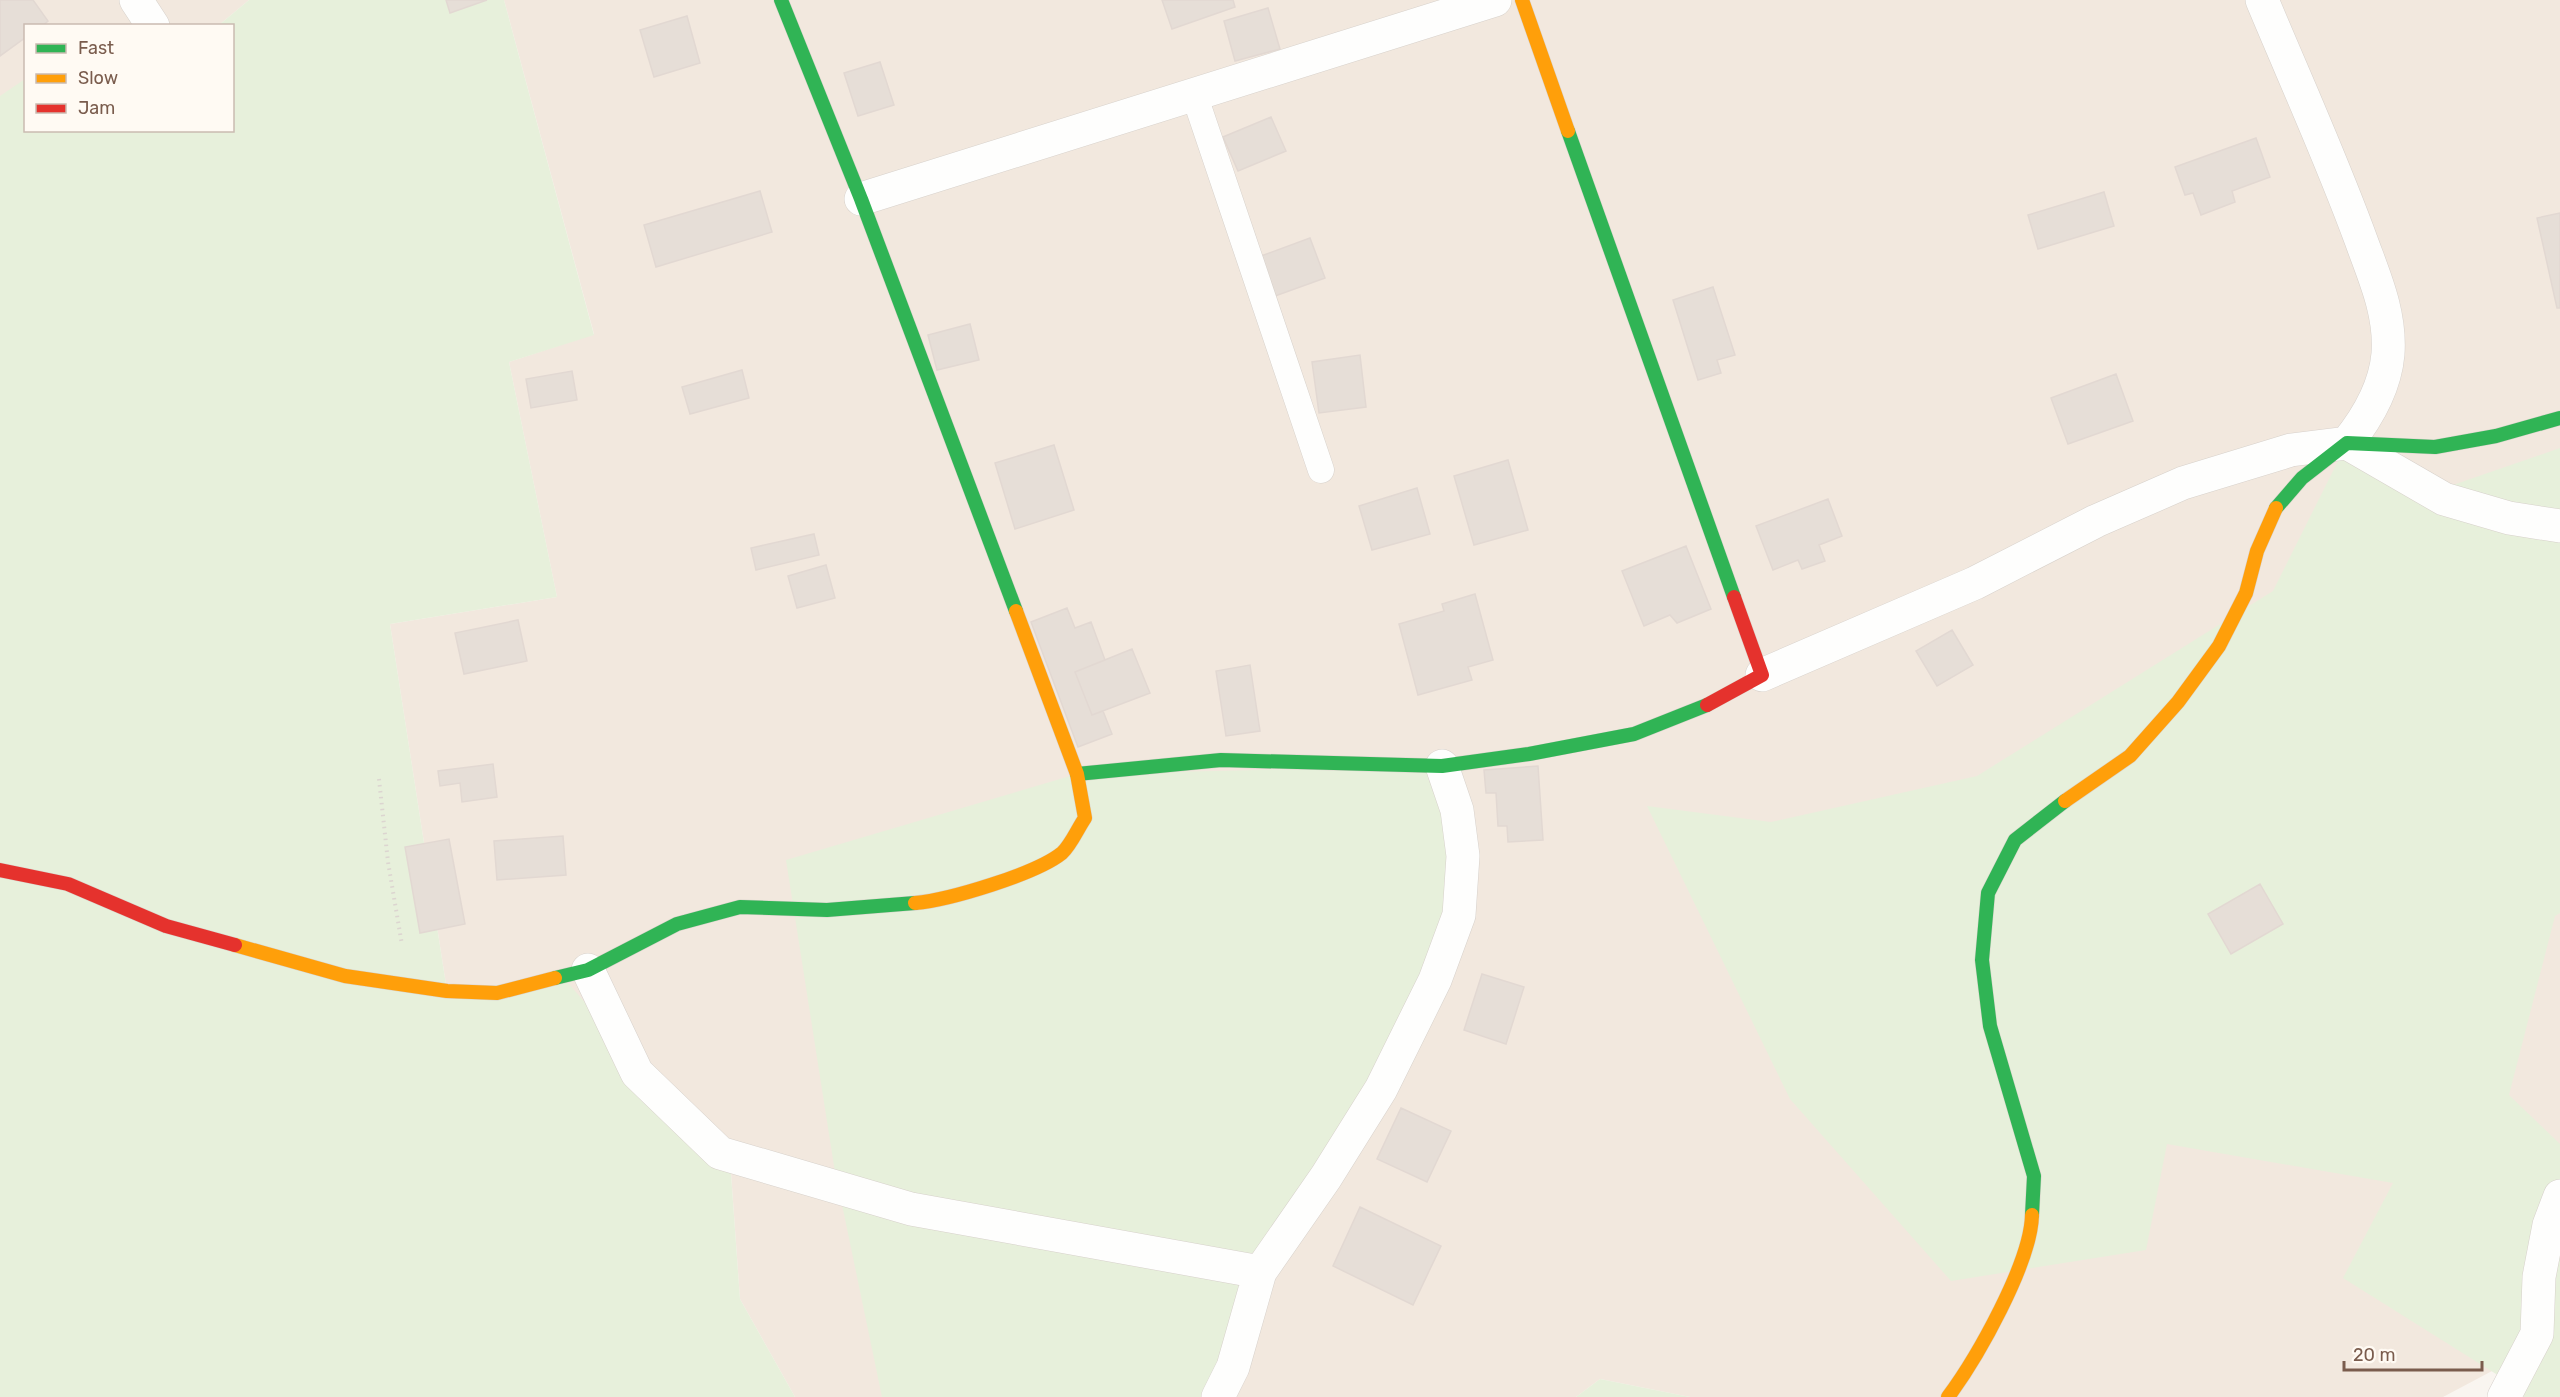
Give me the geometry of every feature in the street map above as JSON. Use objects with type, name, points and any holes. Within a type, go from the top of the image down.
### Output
[{"type":"street","points":[[136,0],[152,24]]},
{"type":"street","points":[[0,870],[68,884],[166,926],[345,976],[447,991],[497,993],[588,970],[677,924],[740,907],[827,910],[935,901],[1036,867],[1063,852],[1085,818],[1077,774],[861,199],[780,0]]},
{"type":"street","points":[[861,199],[1495,0]]},
{"type":"street","points":[[1522,0],[1762,675]]},
{"type":"street","points":[[1948,1397],[1967,1371],[2012,1284],[2032,1228],[2034,1176],[1990,1026],[1982,960],[1988,893],[2015,840],[2068,798],[2130,756],[2178,702],[2219,646],[2246,593],[2257,552],[2275,509],[2302,478],[2347,443],[2368,417],[2382,384],[2388,353],[2384,305],[2343,191],[2262,0]]},
{"type":"street","points":[[1077,774],[1221,760],[1442,766],[1529,754],[1634,734],[1710,704],[1762,675],[1975,583],[2096,520],[2183,483],[2291,450],[2347,443],[2435,447],[2496,436],[2560,418]]},
{"type":"street","points":[[2347,443],[2444,499],[2509,518],[2560,526]]},
{"type":"street","points":[[1218,1397],[1233,1367],[1260,1272],[1326,1177],[1381,1089],[1435,980],[1459,915],[1463,856],[1458,810],[1442,766]]},
{"type":"street","points":[[588,970],[637,1073],[720,1153],[911,1209],[1260,1272]]},
{"type":"street","points":[[2504,1397],[2537,1334],[2539,1277],[2549,1225],[2560,1196]]},
{"type":"lane","points":[[1194,94],[1321,470]]},
{"type":"path","points":[[379,779],[388,862],[404,954],[402,984]]},
{"type":"shaded area","points":[[0,0],[249,0],[220,24],[24,24],[24,81],[0,97]]},
{"type":"shaded area","points":[[504,0],[2560,0],[2560,1335],[2443,1397],[1690,1397],[1600,1379],[1576,1397],[795,1397],[740,1299],[730,1159],[447,991],[390,624],[557,597],[509,362],[594,334]]},
{"type":"green space","points":[[249,0],[504,0],[594,335],[509,362],[557,597],[390,624],[447,991],[563,977],[637,1063],[730,1160],[740,1299],[795,1397],[0,1397],[0,96],[24,80],[24,132],[234,132],[234,24],[220,24]]},
{"type":"green space","points":[[2347,443],[2450,486],[2560,448],[2560,913],[2555,916],[2509,1095],[2560,1144],[2560,1397],[2524,1397],[2512,1384],[2343,1278],[2393,1183],[2167,1144],[2146,1250],[1951,1281],[1790,1099],[1647,806],[1771,822],[1977,776],[2273,591]]},
{"type":"green space","points":[[1442,766],[1457,810],[1435,980],[1260,1272],[1218,1397],[882,1397],[834,1166],[786,860],[1077,774]]},
{"type":"green space","points":[[1600,1379],[1690,1397],[1576,1397]]},
{"type":"building","points":[[0,0],[33,0],[48,21],[44,24],[24,24],[24,38],[0,56]]},
{"type":"building","points":[[446,0],[487,0],[450,13]]},
{"type":"building","points":[[1162,0],[1233,0],[1235,7],[1172,29]]},
{"type":"building","points":[[1268,8],[1280,49],[1235,61],[1224,21]]},
{"type":"building","points":[[687,16],[700,63],[654,77],[640,30]]},
{"type":"building","points":[[880,62],[894,105],[858,116],[844,73]]},
{"type":"building","points":[[1271,117],[1286,151],[1238,171],[1223,137]]},
{"type":"building","points":[[2256,138],[2270,177],[2232,191],[2235,202],[2201,215],[2193,193],[2185,195],[2175,167]]},
{"type":"building","points":[[760,191],[772,232],[656,267],[644,225]]},
{"type":"building","points":[[2104,192],[2114,226],[2038,249],[2028,215]]},
{"type":"building","points":[[2560,213],[2560,308],[2557,308],[2537,218]]},
{"type":"building","points":[[1310,238],[1325,278],[1275,296],[1261,256]]},
{"type":"building","points":[[1713,287],[1735,355],[1717,360],[1721,373],[1698,380],[1673,300]]},
{"type":"building","points":[[970,324],[979,360],[937,370],[928,335]]},
{"type":"building","points":[[1360,355],[1366,407],[1319,413],[1312,362]]},
{"type":"building","points":[[742,370],[749,398],[690,414],[682,387]]},
{"type":"building","points":[[572,371],[577,400],[531,408],[526,379]]},
{"type":"building","points":[[2116,374],[2133,421],[2068,444],[2051,398]]},
{"type":"building","points":[[1054,445],[1074,510],[1015,529],[995,463]]},
{"type":"building","points":[[1508,460],[1528,530],[1474,545],[1454,476]]},
{"type":"building","points":[[1417,488],[1430,534],[1372,550],[1359,506]]},
{"type":"building","points":[[1828,499],[1842,536],[1819,545],[1825,561],[1802,569],[1798,560],[1773,570],[1756,526]]},
{"type":"building","points":[[814,534],[819,555],[756,570],[751,548]]},
{"type":"building","points":[[1686,546],[1711,609],[1677,623],[1670,615],[1644,626],[1622,571]]},
{"type":"building","points":[[826,565],[835,598],[797,608],[788,576]]},
{"type":"building","points":[[1475,594],[1493,660],[1468,667],[1472,680],[1418,695],[1399,624],[1444,611],[1442,604]]},
{"type":"building","points":[[1067,608],[1075,628],[1091,622],[1105,660],[1075,672],[1092,715],[1103,711],[1112,734],[1078,747],[1031,622]]},
{"type":"building","points":[[518,620],[527,661],[464,674],[455,633]]},
{"type":"building","points":[[1952,630],[1973,665],[1937,686],[1916,651]]},
{"type":"building","points":[[1132,649],[1150,693],[1092,715],[1075,672]]},
{"type":"building","points":[[1250,665],[1260,731],[1226,736],[1216,671]]},
{"type":"building","points":[[493,764],[497,797],[462,802],[460,783],[440,786],[438,771]]},
{"type":"building","points":[[1538,766],[1543,840],[1508,842],[1507,826],[1498,826],[1496,793],[1486,793],[1484,770]]},
{"type":"building","points":[[563,836],[566,875],[497,880],[494,841]]},
{"type":"building","points":[[449,839],[465,924],[420,933],[405,847]]},
{"type":"building","points":[[2260,884],[2283,924],[2231,954],[2208,914]]},
{"type":"building","points":[[1482,974],[1524,987],[1506,1044],[1464,1030]]},
{"type":"building","points":[[1401,1108],[1451,1131],[1427,1182],[1377,1159]]},
{"type":"building","points":[[1360,1207],[1441,1246],[1413,1305],[1333,1266]]},
{"type":"traffic: fast","points":[[781,0],[861,199],[1016,611]]},
{"type":"traffic: fast","points":[[1568,131],[1734,597]]},
{"type":"traffic: fast","points":[[2276,508],[2302,478],[2347,443],[2435,447],[2496,436],[2560,418]]},
{"type":"traffic: fast","points":[[1077,774],[1221,760],[1442,766],[1529,754],[1634,734],[1707,705]]},
{"type":"traffic: fast","points":[[2032,1215],[2034,1176],[1990,1026],[1982,960],[1988,893],[2015,840],[2065,801]]},
{"type":"traffic: fast","points":[[555,978],[588,970],[677,924],[740,907],[827,910],[915,903]]},
{"type":"traffic: slow","points":[[1522,0],[1568,131]]},
{"type":"traffic: slow","points":[[2065,801],[2130,756],[2178,702],[2219,646],[2246,593],[2257,551],[2276,508]]},
{"type":"traffic: slow","points":[[915,903],[949,897],[992,885],[1050,861],[1065,850],[1085,818],[1077,774],[1016,611]]},
{"type":"traffic: slow","points":[[235,945],[345,976],[447,991],[497,993],[555,978]]},
{"type":"traffic: slow","points":[[1948,1397],[1987,1335],[2013,1283],[2023,1258],[2032,1215]]},
{"type":"traffic: jam","points":[[1707,705],[1762,675],[1734,597]]},
{"type":"traffic: jam","points":[[0,870],[68,884],[166,926],[235,945]]}]
